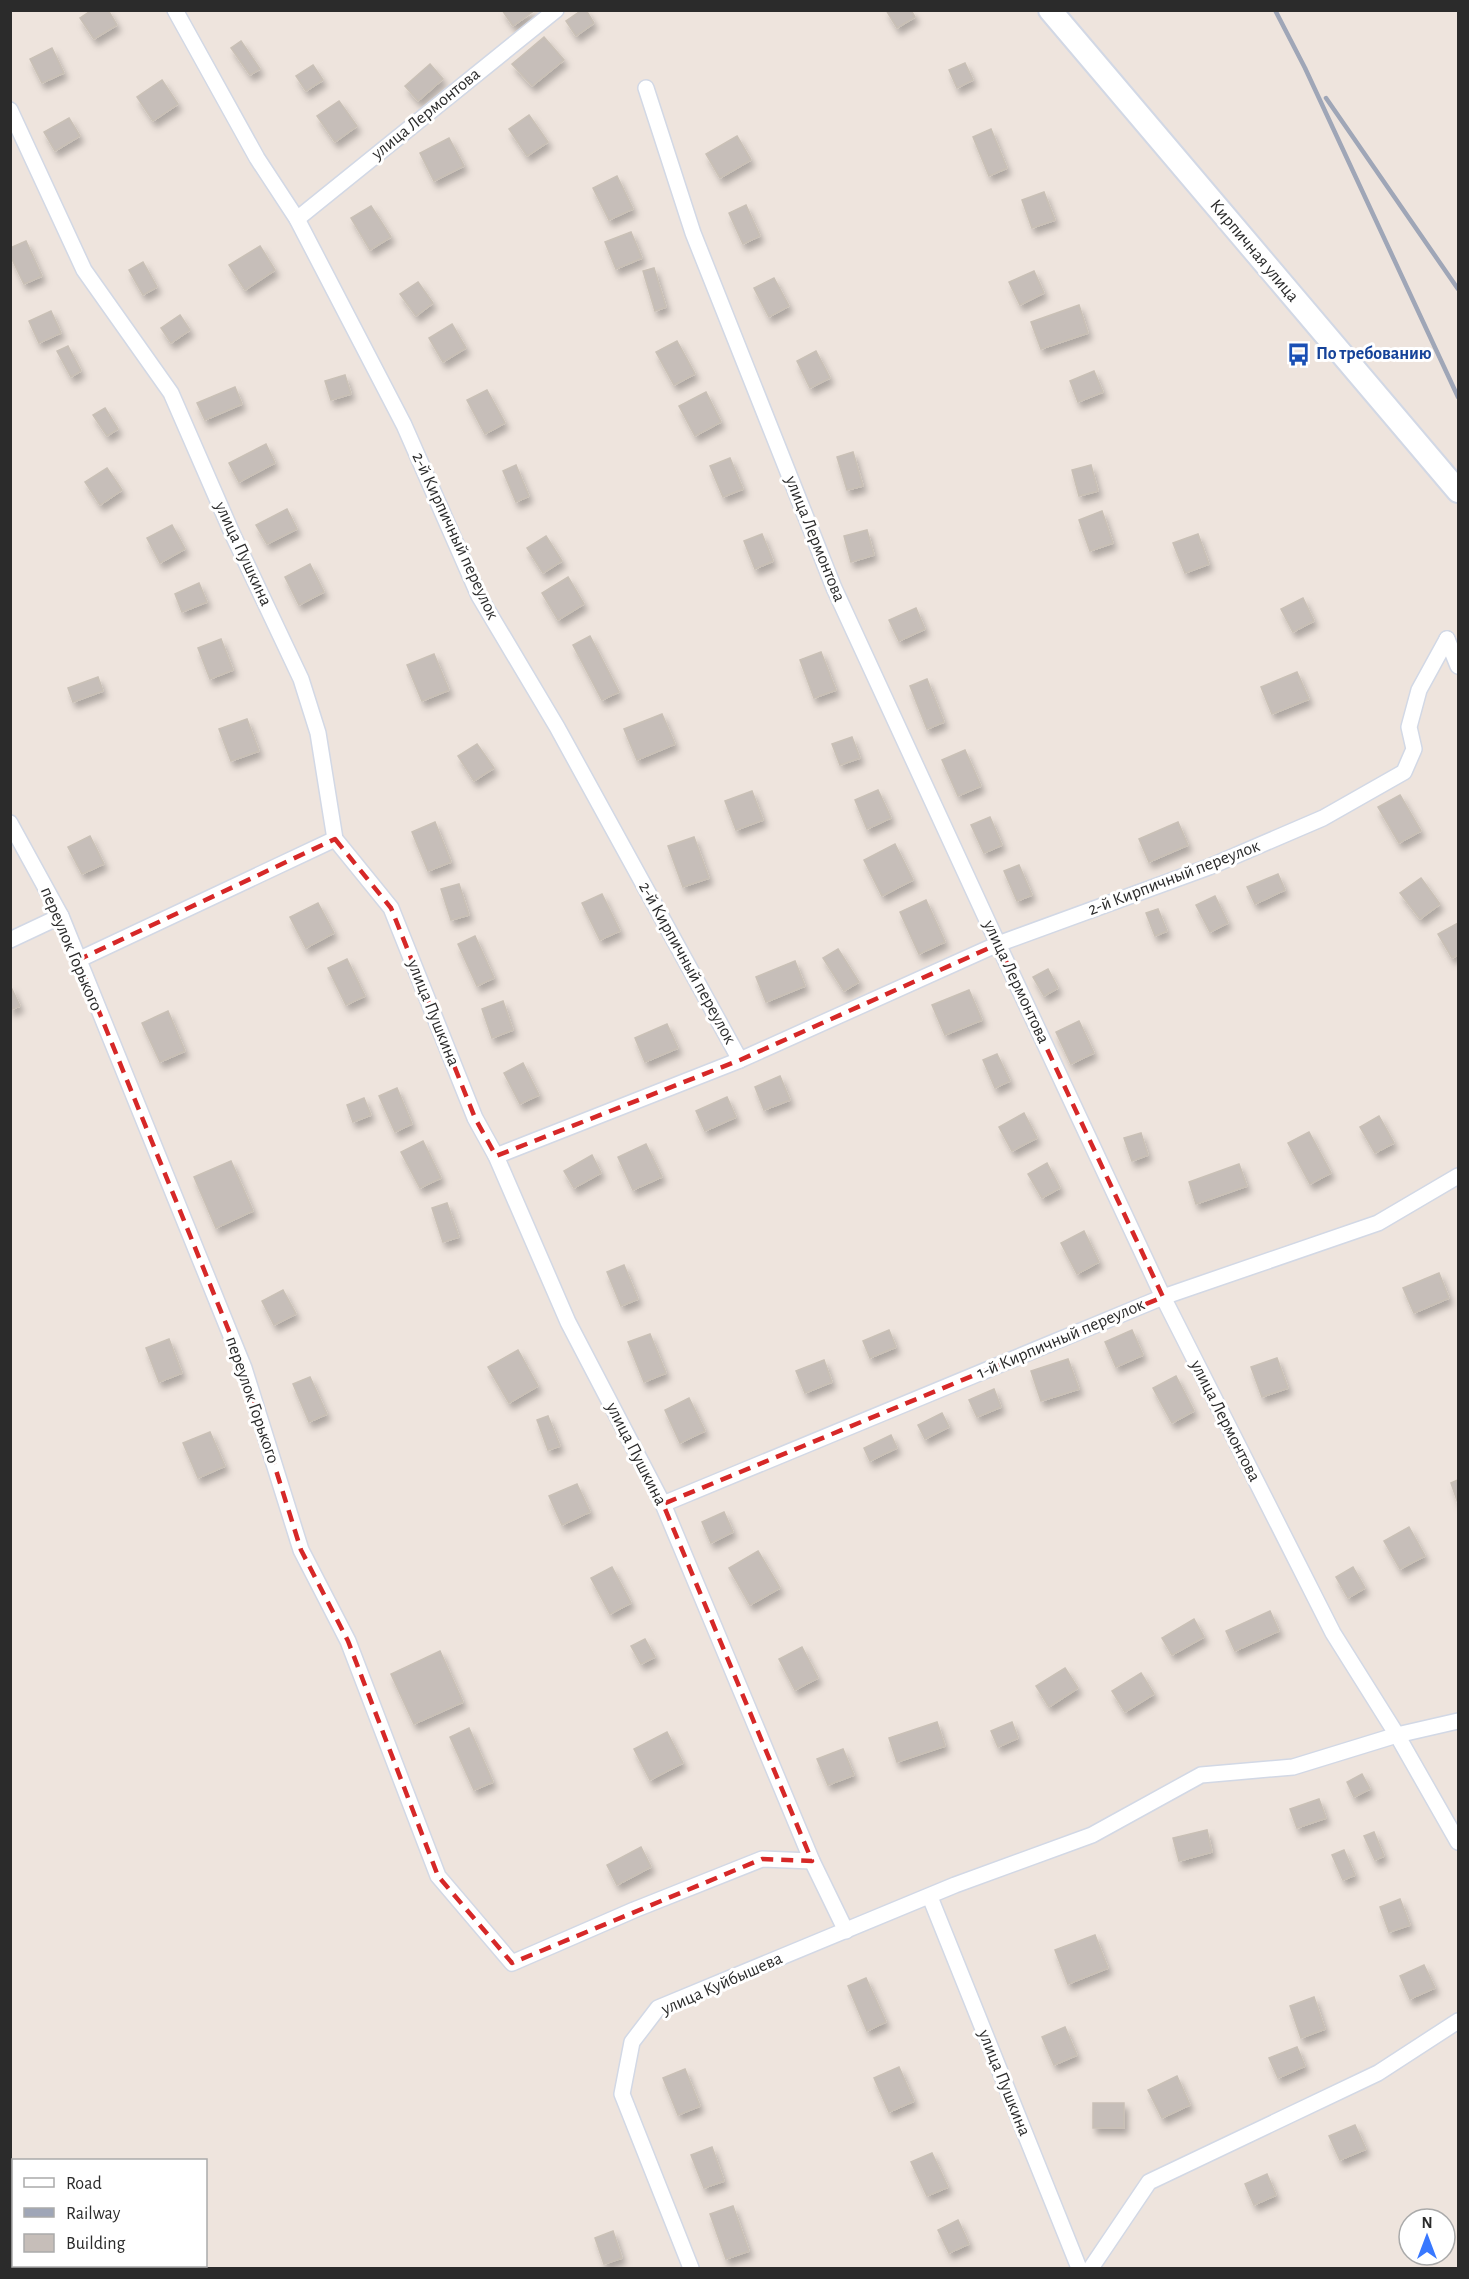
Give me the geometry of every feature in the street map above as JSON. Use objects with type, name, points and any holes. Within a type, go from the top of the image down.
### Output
[{"type":"street","name":"2-й Кирпичный переулок","points":[[175,10],[257,158],[297,219],[404,425],[479,596],[557,727],[740,1060]]},
{"type":"street","name":"улица Лермонтова","points":[[297,219],[556,10]]},
{"type":"street","name":"Кирпичная улица","points":[[1050,10],[1458,491]]},
{"type":"street","name":"улица Лермонтова","points":[[646,88],[693,233],[834,588],[998,944],[1163,1297],[1333,1633],[1397,1735],[1458,1842]]},
{"type":"street","name":"улица Пушкина","points":[[10,110],[84,270],[171,393],[232,533],[301,679],[318,733],[335,839],[391,908],[475,1118],[496,1156],[568,1322],[663,1504],[812,1861],[846,1931]]},
{"type":"street","name":"2-й Кирпичный переулок","points":[[496,1156],[740,1060],[998,944],[1209,867],[1323,818],[1404,772],[1414,749],[1409,727],[1419,690],[1447,639],[1458,666]]},
{"type":"street","name":"переулок Горького","points":[[10,823],[61,916],[244,1368],[301,1550],[348,1641],[438,1876],[512,1963],[634,1910],[762,1860],[812,1861]]},
{"type":"street","points":[[78,960],[335,839]]},
{"type":"street","points":[[10,940],[61,916]]},
{"type":"street","name":"1-й Кирпичный переулок","points":[[663,1504],[1163,1297],[1378,1223],[1458,1176]]},
{"type":"street","name":"улица Куйбышева","points":[[691,2268],[622,2094],[632,2042],[658,2008],[930,1897],[1092,1834],[1202,1775],[1293,1767],[1397,1735],[1458,1721]]},
{"type":"street","name":"улица Пушкина","points":[[930,1897],[1079,2268]]},
{"type":"street","points":[[1091,2268],[1149,2182],[1378,2073],[1458,2021]]},
{"type":"highlighted area","points":[[335,839],[391,908],[475,1118],[496,1156],[740,1060],[998,944],[1163,1297],[663,1504],[812,1861],[762,1859],[512,1963],[438,1876],[348,1641],[301,1550],[244,1368],[78,960]]},
{"type":"building","points":[[92,10],[108,10],[117,25],[94,39],[80,18]]},
{"type":"building","points":[[502,10],[535,10],[513,26]]},
{"type":"building","points":[[582,10],[586,10],[594,23],[576,36],[566,21]]},
{"type":"building","points":[[886,10],[911,10],[915,17],[897,28]]},
{"type":"building","points":[[544,37],[564,60],[532,86],[512,64]]},
{"type":"building","points":[[241,41],[260,69],[250,75],[231,48]]},
{"type":"building","points":[[52,48],[64,73],[42,83],[30,59]]},
{"type":"building","points":[[965,63],[973,80],[957,88],[949,70]]},
{"type":"building","points":[[430,64],[443,79],[418,101],[405,86]]},
{"type":"building","points":[[313,65],[323,80],[306,91],[296,76]]},
{"type":"building","points":[[162,80],[178,104],[153,121],[137,97]]},
{"type":"building","points":[[339,101],[357,126],[335,142],[317,116]]},
{"type":"building","points":[[529,115],[548,142],[527,156],[509,129]]},
{"type":"building","points":[[69,118],[80,136],[55,151],[44,132]]},
{"type":"building","points":[[991,129],[1007,168],[989,176],[973,137]]},
{"type":"building","points":[[737,136],[751,160],[720,178],[706,154]]},
{"type":"building","points":[[449,138],[464,166],[434,181],[420,153]]},
{"type":"building","points":[[617,176],[633,209],[609,220],[593,188]]},
{"type":"building","points":[[1044,192],[1055,220],[1032,228],[1022,200]]},
{"type":"building","points":[[746,205],[760,236],[743,244],[729,213]]},
{"type":"building","points":[[371,206],[391,237],[370,250],[351,218]]},
{"type":"building","points":[[631,232],[642,258],[616,269],[605,242]]},
{"type":"building","points":[[26,241],[42,276],[24,284],[10,255],[10,248]]},
{"type":"building","points":[[260,246],[275,270],[245,290],[229,265]]},
{"type":"building","points":[[143,262],[157,287],[143,295],[129,270]]},
{"type":"building","points":[[654,268],[666,307],[655,311],[643,271]]},
{"type":"building","points":[[1034,271],[1044,293],[1020,305],[1009,282]]},
{"type":"building","points":[[774,278],[789,306],[769,317],[754,288]]},
{"type":"building","points":[[418,282],[433,303],[416,316],[400,294]]},
{"type":"building","points":[[1079,305],[1088,333],[1041,349],[1031,322]]},
{"type":"building","points":[[51,311],[61,333],[39,343],[29,321]]},
{"type":"building","points":[[180,315],[190,330],[171,343],[161,328]]},
{"type":"building","points":[[452,324],[466,348],[443,362],[429,338]]},
{"type":"building","points":[[677,341],[695,374],[674,385],[656,352]]},
{"type":"building","points":[[68,346],[81,371],[71,377],[57,351]]},
{"type":"building","points":[[816,351],[830,378],[810,388],[797,361]]},
{"type":"building","points":[[1094,371],[1103,392],[1078,402],[1070,381]]},
{"type":"building","points":[[345,375],[351,394],[331,400],[325,381]]},
{"type":"building","points":[[235,387],[242,404],[205,420],[197,403]]},
{"type":"building","points":[[487,390],[505,423],[485,434],[467,400]]},
{"type":"building","points":[[706,392],[721,422],[695,436],[679,406]]},
{"type":"building","points":[[105,408],[118,429],[107,436],[93,415]]},
{"type":"building","points":[[266,444],[275,463],[239,482],[229,463]]},
{"type":"building","points":[[853,452],[863,486],[847,490],[837,457]]},
{"type":"building","points":[[730,458],[743,489],[723,497],[710,466]]},
{"type":"building","points":[[516,465],[529,496],[516,502],[503,471]]},
{"type":"building","points":[[1091,465],[1098,491],[1079,496],[1072,470]]},
{"type":"building","points":[[107,468],[122,490],[100,505],[85,482]]},
{"type":"building","points":[[287,509],[297,529],[267,544],[256,525]]},
{"type":"building","points":[[1102,511],[1113,543],[1090,551],[1079,520]]},
{"type":"building","points":[[172,525],[185,549],[160,563],[147,538]]},
{"type":"building","points":[[867,530],[874,555],[851,562],[844,536]]},
{"type":"building","points":[[762,534],[773,561],[755,569],[744,541]]},
{"type":"building","points":[[1198,534],[1209,564],[1185,573],[1173,543]]},
{"type":"building","points":[[546,536],[562,561],[543,573],[527,548]]},
{"type":"building","points":[[310,564],[324,592],[299,605],[285,577]]},
{"type":"building","points":[[568,577],[584,604],[558,620],[542,593]]},
{"type":"building","points":[[199,583],[207,602],[182,612],[175,594]]},
{"type":"building","points":[[1303,598],[1314,621],[1293,632],[1281,609]]},
{"type":"building","points":[[916,608],[925,629],[899,641],[889,620]]},
{"type":"building","points":[[590,636],[619,692],[602,700],[573,645]]},
{"type":"building","points":[[221,639],[233,670],[210,679],[198,648]]},
{"type":"building","points":[[821,652],[836,690],[814,698],[800,660]]},
{"type":"building","points":[[434,654],[449,690],[422,701],[407,665]]},
{"type":"building","points":[[1297,672],[1309,699],[1272,714],[1261,687]]},
{"type":"building","points":[[98,677],[103,691],[73,702],[68,688]]},
{"type":"building","points":[[927,679],[944,722],[927,729],[910,686]]},
{"type":"building","points":[[662,714],[675,744],[637,760],[624,729]]},
{"type":"building","points":[[247,719],[259,751],[231,761],[219,729]]},
{"type":"building","points":[[852,737],[860,758],[840,765],[832,744]]},
{"type":"building","points":[[477,744],[494,768],[474,781],[458,756]]},
{"type":"building","points":[[965,750],[981,786],[958,796],[942,760]]},
{"type":"building","points":[[878,790],[891,818],[867,829],[855,800]]},
{"type":"building","points":[[752,791],[763,820],[736,830],[725,801]]},
{"type":"building","points":[[1400,795],[1421,831],[1399,843],[1378,807]]},
{"type":"building","points":[[990,817],[1002,845],[984,853],[971,825]]},
{"type":"building","points":[[435,822],[451,862],[428,871],[412,832]]},
{"type":"building","points":[[1178,822],[1188,845],[1149,862],[1139,839]]},
{"type":"building","points":[[90,836],[104,864],[82,874],[68,847]]},
{"type":"building","points":[[694,837],[709,878],[683,887],[668,846]]},
{"type":"building","points":[[895,844],[913,880],[882,896],[864,860]]},
{"type":"building","points":[[1019,865],[1032,895],[1017,901],[1004,871]]},
{"type":"building","points":[[1278,874],[1285,890],[1255,904],[1247,887]]},
{"type":"building","points":[[1421,878],[1440,904],[1420,919],[1400,893]]},
{"type":"building","points":[[459,884],[469,915],[451,920],[441,889]]},
{"type":"building","points":[[602,894],[620,931],[600,940],[582,903]]},
{"type":"building","points":[[1215,896],[1228,923],[1210,932],[1196,905]]},
{"type":"building","points":[[926,900],[945,942],[919,954],[900,912]]},
{"type":"building","points":[[318,903],[334,933],[306,948],[290,917]]},
{"type":"building","points":[[1158,909],[1167,931],[1155,936],[1146,913]]},
{"type":"building","points":[[1458,923],[1458,955],[1452,958],[1438,934]]},
{"type":"building","points":[[475,936],[494,978],[477,986],[458,944]]},
{"type":"building","points":[[838,949],[859,982],[844,991],[823,958]]},
{"type":"building","points":[[347,959],[365,996],[346,1005],[328,968]]},
{"type":"building","points":[[795,961],[805,986],[766,1002],[756,977]]},
{"type":"building","points":[[1048,969],[1058,988],[1044,996],[1033,977]]},
{"type":"building","points":[[10,985],[20,1006],[10,1010]]},
{"type":"building","points":[[969,990],[982,1020],[945,1035],[932,1005]]},
{"type":"building","points":[[503,1001],[513,1030],[492,1038],[482,1009]]},
{"type":"building","points":[[168,1011],[185,1051],[160,1062],[142,1023]]},
{"type":"building","points":[[1079,1021],[1094,1053],[1071,1064],[1056,1032]]},
{"type":"building","points":[[667,1024],[678,1048],[645,1062],[635,1038]]},
{"type":"building","points":[[997,1054],[1010,1081],[995,1088],[983,1060]]},
{"type":"building","points":[[523,1063],[539,1095],[520,1104],[504,1073]]},
{"type":"building","points":[[780,1076],[790,1100],[764,1110],[755,1087]]},
{"type":"building","points":[[397,1088],[412,1124],[395,1132],[379,1096]]},
{"type":"building","points":[[727,1097],[736,1117],[705,1131],[696,1111]]},
{"type":"building","points":[[364,1098],[371,1115],[353,1122],[347,1105]]},
{"type":"building","points":[[1024,1113],[1037,1138],[1012,1151],[999,1127]]},
{"type":"building","points":[[1379,1116],[1394,1143],[1375,1153],[1360,1127]]},
{"type":"building","points":[[1309,1132],[1331,1173],[1310,1184],[1288,1143]]},
{"type":"building","points":[[1141,1133],[1148,1155],[1132,1161],[1124,1138]]},
{"type":"building","points":[[423,1141],[441,1178],[420,1188],[401,1152]]},
{"type":"building","points":[[646,1144],[662,1177],[633,1190],[618,1157]]},
{"type":"building","points":[[592,1155],[601,1173],[574,1188],[564,1171]]},
{"type":"building","points":[[231,1161],[253,1211],[216,1228],[194,1177]]},
{"type":"building","points":[[1047,1163],[1060,1188],[1042,1198],[1028,1174]]},
{"type":"building","points":[[1239,1164],[1247,1186],[1196,1204],[1189,1182]]},
{"type":"building","points":[[447,1203],[459,1237],[443,1242],[432,1208]]},
{"type":"building","points":[[1084,1231],[1099,1262],[1077,1274],[1061,1243]]},
{"type":"building","points":[[624,1265],[638,1299],[621,1306],[607,1272]]},
{"type":"building","points":[[1439,1273],[1449,1298],[1414,1313],[1403,1288]]},
{"type":"building","points":[[283,1290],[296,1314],[274,1325],[262,1301]]},
{"type":"building","points":[[889,1330],[896,1347],[870,1358],[863,1341]]},
{"type":"building","points":[[1132,1330],[1143,1355],[1116,1367],[1105,1342]]},
{"type":"building","points":[[650,1334],[666,1373],[644,1382],[628,1342]]},
{"type":"building","points":[[169,1339],[182,1373],[159,1382],[146,1348]]},
{"type":"building","points":[[518,1350],[538,1386],[509,1403],[488,1367]]},
{"type":"building","points":[[1277,1358],[1288,1388],[1262,1397],[1251,1367]]},
{"type":"building","points":[[1068,1359],[1079,1389],[1041,1401],[1031,1371]]},
{"type":"building","points":[[824,1360],[832,1382],[805,1393],[796,1371]]},
{"type":"building","points":[[1176,1376],[1194,1411],[1172,1423],[1153,1388]]},
{"type":"building","points":[[310,1377],[327,1414],[309,1422],[293,1384]]},
{"type":"building","points":[[994,1389],[1001,1407],[977,1417],[969,1400]]},
{"type":"building","points":[[689,1398],[705,1431],[680,1443],[665,1410]]},
{"type":"building","points":[[942,1413],[949,1427],[925,1439],[918,1425]]},
{"type":"building","points":[[548,1416],[560,1446],[548,1450],[537,1420]]},
{"type":"building","points":[[210,1432],[225,1466],[198,1478],[183,1443]]},
{"type":"building","points":[[891,1435],[897,1448],[870,1461],[864,1448]]},
{"type":"building","points":[[1458,1480],[1458,1503],[1451,1483]]},
{"type":"building","points":[[577,1484],[590,1512],[562,1525],[549,1496]]},
{"type":"building","points":[[724,1512],[733,1532],[711,1543],[702,1522]]},
{"type":"building","points":[[1409,1527],[1425,1556],[1400,1569],[1384,1541]]},
{"type":"building","points":[[758,1551],[780,1588],[750,1605],[729,1568]]},
{"type":"building","points":[[612,1567],[631,1603],[610,1614],[591,1578]]},
{"type":"building","points":[[1353,1567],[1365,1588],[1348,1598],[1336,1577]]},
{"type":"building","points":[[1270,1611],[1279,1631],[1235,1651],[1226,1631]]},
{"type":"building","points":[[1194,1619],[1204,1637],[1172,1655],[1162,1638]]},
{"type":"building","points":[[645,1639],[655,1657],[641,1664],[631,1646]]},
{"type":"building","points":[[802,1647],[818,1678],[795,1690],[779,1659]]},
{"type":"building","points":[[440,1651],[463,1702],[414,1724],[391,1674]]},
{"type":"building","points":[[1065,1668],[1078,1688],[1049,1707],[1036,1686]]},
{"type":"building","points":[[1141,1673],[1154,1694],[1125,1712],[1112,1691]]},
{"type":"building","points":[[937,1722],[945,1746],[897,1762],[889,1738]]},
{"type":"building","points":[[1012,1722],[1018,1738],[998,1747],[991,1731]]},
{"type":"building","points":[[469,1728],[493,1782],[474,1790],[450,1737]]},
{"type":"building","points":[[667,1732],[683,1763],[650,1780],[634,1749]]},
{"type":"building","points":[[843,1749],[854,1775],[828,1785],[817,1759]]},
{"type":"building","points":[[1362,1774],[1370,1789],[1354,1797],[1347,1782]]},
{"type":"building","points":[[1319,1799],[1326,1818],[1297,1828],[1290,1809]]},
{"type":"building","points":[[1207,1830],[1212,1852],[1179,1861],[1173,1838]]},
{"type":"building","points":[[1374,1832],[1384,1856],[1375,1860],[1364,1836]]},
{"type":"building","points":[[641,1847],[651,1867],[617,1885],[607,1865]]},
{"type":"building","points":[[1344,1850],[1355,1875],[1343,1880],[1332,1855]]},
{"type":"building","points":[[1400,1899],[1410,1925],[1389,1932],[1380,1907]]},
{"type":"building","points":[[1095,1935],[1108,1968],[1068,1984],[1055,1950]]},
{"type":"building","points":[[1424,1965],[1435,1988],[1410,1999],[1400,1976]]},
{"type":"building","points":[[866,1978],[886,2022],[867,2031],[848,1986]]},
{"type":"building","points":[[1314,1997],[1325,2029],[1301,2038],[1290,2006]]},
{"type":"building","points":[[1065,2027],[1077,2055],[1054,2065],[1042,2037]]},
{"type":"building","points":[[1297,2047],[1305,2066],[1278,2078],[1269,2058]]},
{"type":"building","points":[[899,2067],[914,2101],[889,2112],[874,2078]]},
{"type":"building","points":[[685,2069],[700,2106],[678,2115],[663,2078]]},
{"type":"building","points":[[1177,2076],[1190,2105],[1162,2118],[1148,2090]]},
{"type":"building","points":[[1093,2103],[1124,2103],[1124,2128],[1093,2128]]},
{"type":"building","points":[[1355,2125],[1366,2149],[1340,2160],[1329,2136]]},
{"type":"building","points":[[712,2147],[724,2181],[704,2188],[691,2155]]},
{"type":"building","points":[[932,2153],[948,2187],[927,2196],[911,2162]]},
{"type":"building","points":[[1267,2174],[1276,2195],[1254,2205],[1245,2184]]},
{"type":"building","points":[[733,2206],[749,2251],[726,2259],[710,2214]]},
{"type":"building","points":[[958,2220],[969,2244],[949,2253],[938,2230]]},
{"type":"building","points":[[613,2231],[622,2258],[604,2264],[595,2238]]},
{"type":"railway","points":[[1275,10],[1305,68],[1458,397]]},
{"type":"railway","points":[[1326,98],[1458,289]]},
{"type":"place","name":"По требованию","points":[[1298,354]]}]
